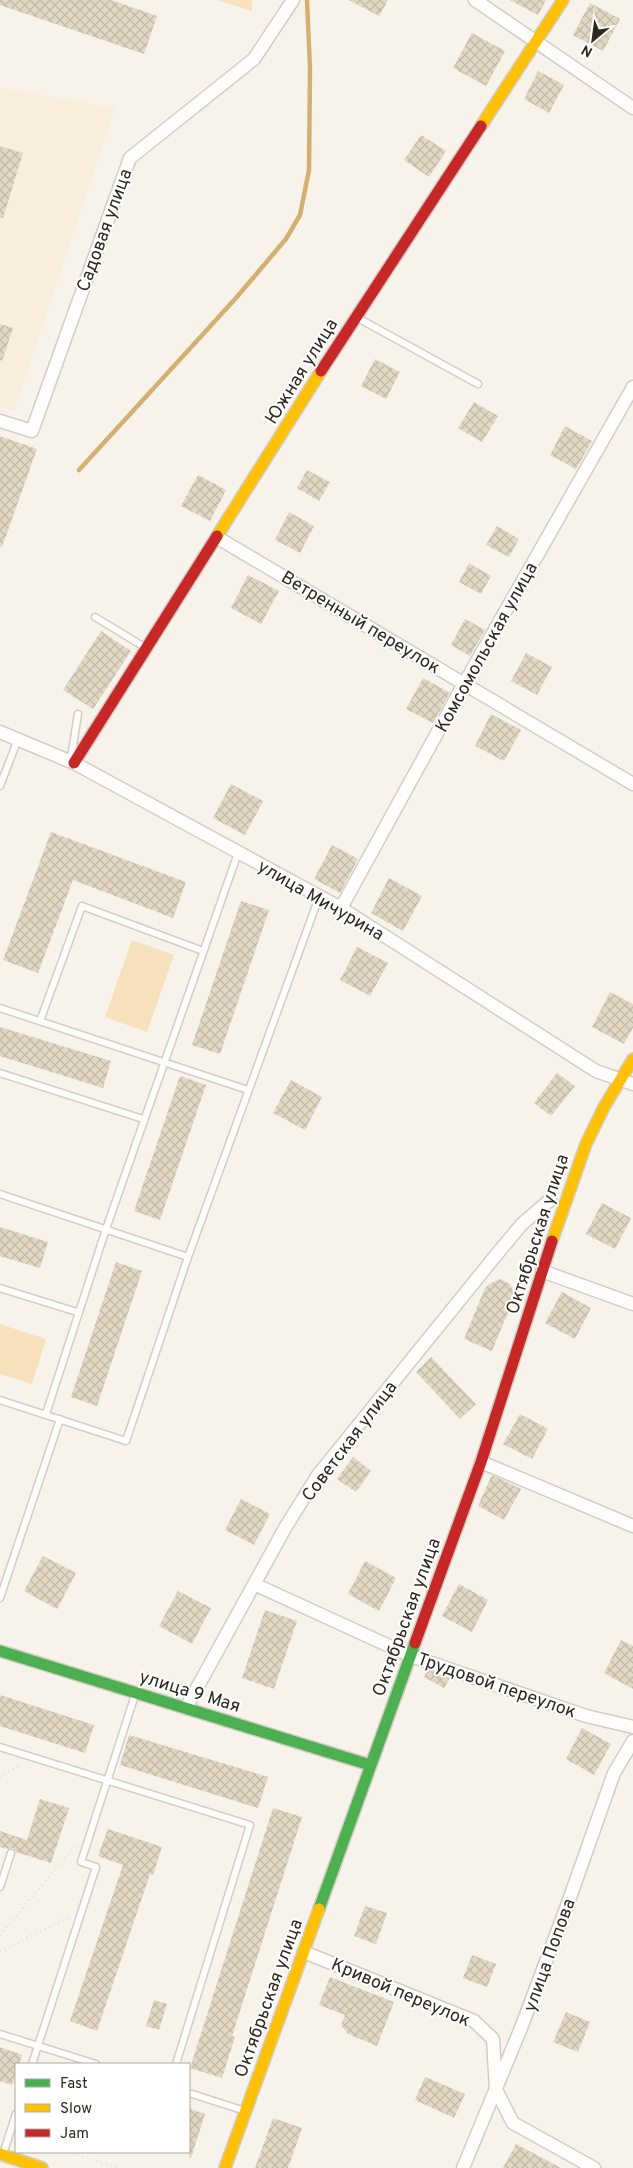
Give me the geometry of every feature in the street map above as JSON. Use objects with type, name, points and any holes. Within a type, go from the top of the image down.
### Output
[{"type":"main road","name":"Южная улица","points":[[73,762],[218,538],[355,317],[563,0]]},
{"type":"main road","points":[[627,1082],[633,1059]]},
{"type":"main road","name":"Октябрьская улица","points":[[225,2168],[481,1462],[542,1271],[586,1144],[604,1107],[627,1082]]},
{"type":"main road","name":"улица 9 Мая","points":[[0,1650],[370,1766]]},
{"type":"main road","points":[[2,2155],[42,2168]]},
{"type":"street","name":"Садовая улица","points":[[0,421],[32,431],[130,158],[254,59],[293,0]]},
{"type":"street","points":[[476,0],[633,108]]},
{"type":"street","name":"Комсомольская улица","points":[[341,908],[464,684],[633,387]]},
{"type":"street","name":"Ветренный переулок","points":[[218,538],[633,784]]},
{"type":"street","name":"улица Мичурина","points":[[0,731],[73,762],[341,908],[596,1071],[627,1082]]},
{"type":"street","name":"Советская улица","points":[[186,1708],[254,1584],[318,1475],[522,1224],[550,1200]]},
{"type":"street","points":[[542,1271],[633,1304]]},
{"type":"street","points":[[481,1462],[633,1526]]},
{"type":"street","name":"Трудовой переулок","points":[[254,1584],[411,1656],[586,1716],[633,1727]]},
{"type":"street","name":"улица Попова","points":[[463,2168],[496,2090],[562,1920],[614,1773],[633,1741]]},
{"type":"street","name":"Кривой переулок","points":[[304,1952],[474,2021],[493,2039],[496,2090],[513,2123],[594,2168]]},
{"type":"lane","points":[[355,317],[478,384]]},
{"type":"lane","points":[[96,617],[147,649]]},
{"type":"lane","points":[[73,762],[78,714]]},
{"type":"lane","points":[[0,786],[18,739]]},
{"type":"lane","points":[[46,1414],[78,1312],[163,1062],[238,852]]},
{"type":"lane","points":[[0,1400],[126,1441],[188,1257],[319,897]]},
{"type":"lane","points":[[40,1021],[82,906],[203,951]]},
{"type":"lane","points":[[0,1008],[248,1090]]},
{"type":"lane","points":[[0,1072],[144,1119]]},
{"type":"lane","points":[[0,1194],[188,1257]]},
{"type":"lane","points":[[0,1288],[78,1312]]},
{"type":"lane","points":[[0,1598],[60,1419]]},
{"type":"lane","points":[[32,2063],[96,1867],[81,1862],[136,1693]]},
{"type":"lane","points":[[0,1747],[250,1825],[176,2063]]},
{"type":"lane","points":[[0,1887],[10,1853]]},
{"type":"lane","points":[[0,2034],[93,2063]]},
{"type":"lane","points":[[190,2093],[246,2111]]},
{"type":"lane","points":[[2,2155],[15,2117]]},
{"type":"path","points":[[0,1776],[33,1758]]},
{"type":"path","points":[[0,1935],[58,1863]]},
{"type":"path","points":[[0,1952],[82,1911]]},
{"type":"path","points":[[71,2153],[118,2168]]},
{"type":"shaded area","points":[[217,0],[252,0],[252,11]]},
{"type":"shaded area","points":[[0,87],[115,108],[14,411],[0,406]]},
{"type":"shaded area","points":[[132,940],[174,955],[147,1032],[105,1017]]},
{"type":"shaded area","points":[[0,1324],[46,1339],[32,1384],[0,1374]]},
{"type":"building","points":[[0,0],[111,0],[157,16],[144,54],[0,5]]},
{"type":"building","points":[[349,0],[388,0],[379,16]]},
{"type":"building","points":[[510,0],[546,0],[538,15]]},
{"type":"building","points":[[590,3],[620,19],[603,51],[573,35]]},
{"type":"building","points":[[472,33],[505,51],[486,86],[453,68]]},
{"type":"building","points":[[538,71],[564,85],[549,113],[524,99]]},
{"type":"building","points":[[421,135],[446,151],[429,177],[404,160]]},
{"type":"building","points":[[0,146],[23,153],[3,218],[0,218]]},
{"type":"building","points":[[0,324],[13,328],[2,361],[0,360]]},
{"type":"building","points":[[375,359],[400,372],[386,399],[361,386]]},
{"type":"building","points":[[474,402],[498,416],[482,442],[458,428]]},
{"type":"building","points":[[565,426],[592,441],[576,469],[550,455]]},
{"type":"building","points":[[0,436],[37,449],[2,547],[0,547]]},
{"type":"building","points":[[307,470],[330,482],[319,501],[297,488]]},
{"type":"building","points":[[198,475],[226,490],[210,521],[181,506]]},
{"type":"building","points":[[289,512],[314,526],[300,553],[275,540]]},
{"type":"building","points":[[497,526],[519,539],[509,557],[486,545]]},
{"type":"building","points":[[469,563],[491,576],[481,594],[459,582]]},
{"type":"building","points":[[248,575],[279,591],[261,624],[231,608]]},
{"type":"building","points":[[465,619],[485,630],[470,656],[451,645]]},
{"type":"building","points":[[101,631],[131,651],[93,709],[63,690]]},
{"type":"building","points":[[526,653],[552,667],[537,695],[511,681]]},
{"type":"building","points":[[423,678],[450,693],[433,723],[406,709]]},
{"type":"building","points":[[491,714],[521,730],[504,761],[475,746]]},
{"type":"building","points":[[231,784],[263,801],[245,835],[213,818]]},
{"type":"building","points":[[51,832],[186,882],[173,918],[73,880],[38,973],[3,960]]},
{"type":"building","points":[[332,845],[358,859],[340,893],[314,879]]},
{"type":"building","points":[[389,878],[422,896],[403,931],[371,913]]},
{"type":"building","points":[[241,901],[269,910],[220,1054],[192,1045]]},
{"type":"building","points":[[357,947],[388,963],[370,996],[340,980]]},
{"type":"building","points":[[610,992],[633,1004],[633,1028],[624,1044],[592,1027]]},
{"type":"building","points":[[0,1027],[111,1061],[103,1088],[0,1056]]},
{"type":"building","points":[[557,1073],[575,1086],[551,1116],[534,1103]]},
{"type":"building","points":[[180,1076],[206,1085],[160,1220],[134,1211]]},
{"type":"building","points":[[291,1080],[322,1097],[305,1130],[273,1113]]},
{"type":"building","points":[[602,1203],[631,1218],[615,1249],[586,1234]]},
{"type":"building","points":[[0,1227],[48,1242],[40,1268],[0,1256]]},
{"type":"building","points":[[116,1262],[142,1271],[97,1406],[71,1397]]},
{"type":"building","points":[[500,1279],[510,1284],[515,1295],[492,1351],[464,1339],[485,1288]]},
{"type":"building","points":[[562,1292],[591,1308],[575,1339],[545,1323]]},
{"type":"building","points":[[431,1357],[476,1404],[460,1419],[416,1372]]},
{"type":"building","points":[[520,1414],[548,1429],[532,1459],[503,1444]]},
{"type":"building","points":[[353,1457],[371,1471],[356,1492],[337,1479]]},
{"type":"building","points":[[492,1475],[521,1489],[504,1520],[478,1506]]},
{"type":"building","points":[[241,1499],[270,1514],[254,1545],[225,1530]]},
{"type":"building","points":[[43,1556],[76,1573],[57,1609],[24,1591]]},
{"type":"building","points":[[365,1561],[396,1578],[379,1611],[348,1594]]},
{"type":"building","points":[[459,1584],[488,1600],[472,1632],[442,1616]]},
{"type":"building","points":[[178,1591],[211,1608],[192,1644],[159,1626]]},
{"type":"building","points":[[265,1610],[297,1621],[274,1689],[242,1678]]},
{"type":"building","points":[[621,1640],[633,1646],[633,1689],[604,1673]]},
{"type":"building","points":[[428,1670],[450,1678],[444,1688],[424,1677]]},
{"type":"building","points":[[0,1695],[94,1725],[85,1753],[0,1726]]},
{"type":"building","points":[[582,1728],[611,1744],[594,1775],[566,1759]]},
{"type":"building","points":[[129,1735],[268,1777],[258,1808],[120,1765]]},
{"type":"building","points":[[40,1799],[69,1808],[51,1863],[16,1852],[12,1848],[0,1847],[0,1831],[27,1840]]},
{"type":"building","points":[[273,1808],[302,1817],[232,2036],[235,2037],[222,2078],[190,2068]]},
{"type":"building","points":[[108,1829],[162,1847],[153,1875],[150,1874],[97,2031],[70,2021],[123,1865],[98,1856]]},
{"type":"building","points":[[365,1906],[387,1913],[376,1944],[354,1936]]},
{"type":"building","points":[[472,1955],[496,1964],[487,1987],[463,1978]]},
{"type":"building","points":[[330,1977],[394,2002],[377,2046],[348,2034],[341,2025],[345,2015],[319,2005]]},
{"type":"building","points":[[154,2000],[167,2004],[159,2030],[146,2026]]},
{"type":"building","points":[[566,2012],[590,2022],[578,2052],[553,2042]]},
{"type":"building","points":[[0,2047],[22,2055],[19,2063],[15,2063],[15,2076],[12,2085],[0,2081]]},
{"type":"building","points":[[425,2077],[465,2094],[454,2118],[415,2100]]},
{"type":"building","points":[[190,2108],[205,2114],[191,2158],[189,2157]]},
{"type":"building","points":[[273,2118],[302,2128],[288,2168],[255,2168]]},
{"type":"building","points":[[516,2144],[561,2168],[503,2168]]},
{"type":"waterway","points":[[79,470],[236,298],[286,239],[300,215],[309,170],[310,68],[307,0]]},
{"type":"traffic: fast","points":[[319,1909],[415,1643]]},
{"type":"traffic: fast","points":[[0,1651],[370,1765]]},
{"type":"traffic: slow","points":[[481,126],[563,0]]},
{"type":"traffic: slow","points":[[217,536],[321,371]]},
{"type":"traffic: slow","points":[[552,1241],[586,1144],[604,1107],[633,1059]]},
{"type":"traffic: slow","points":[[225,2168],[319,1909]]},
{"type":"traffic: slow","points":[[0,2154],[42,2168]]},
{"type":"traffic: jam","points":[[321,371],[481,126]]},
{"type":"traffic: jam","points":[[74,763],[217,536]]},
{"type":"traffic: jam","points":[[415,1643],[481,1462],[552,1241]]}]
